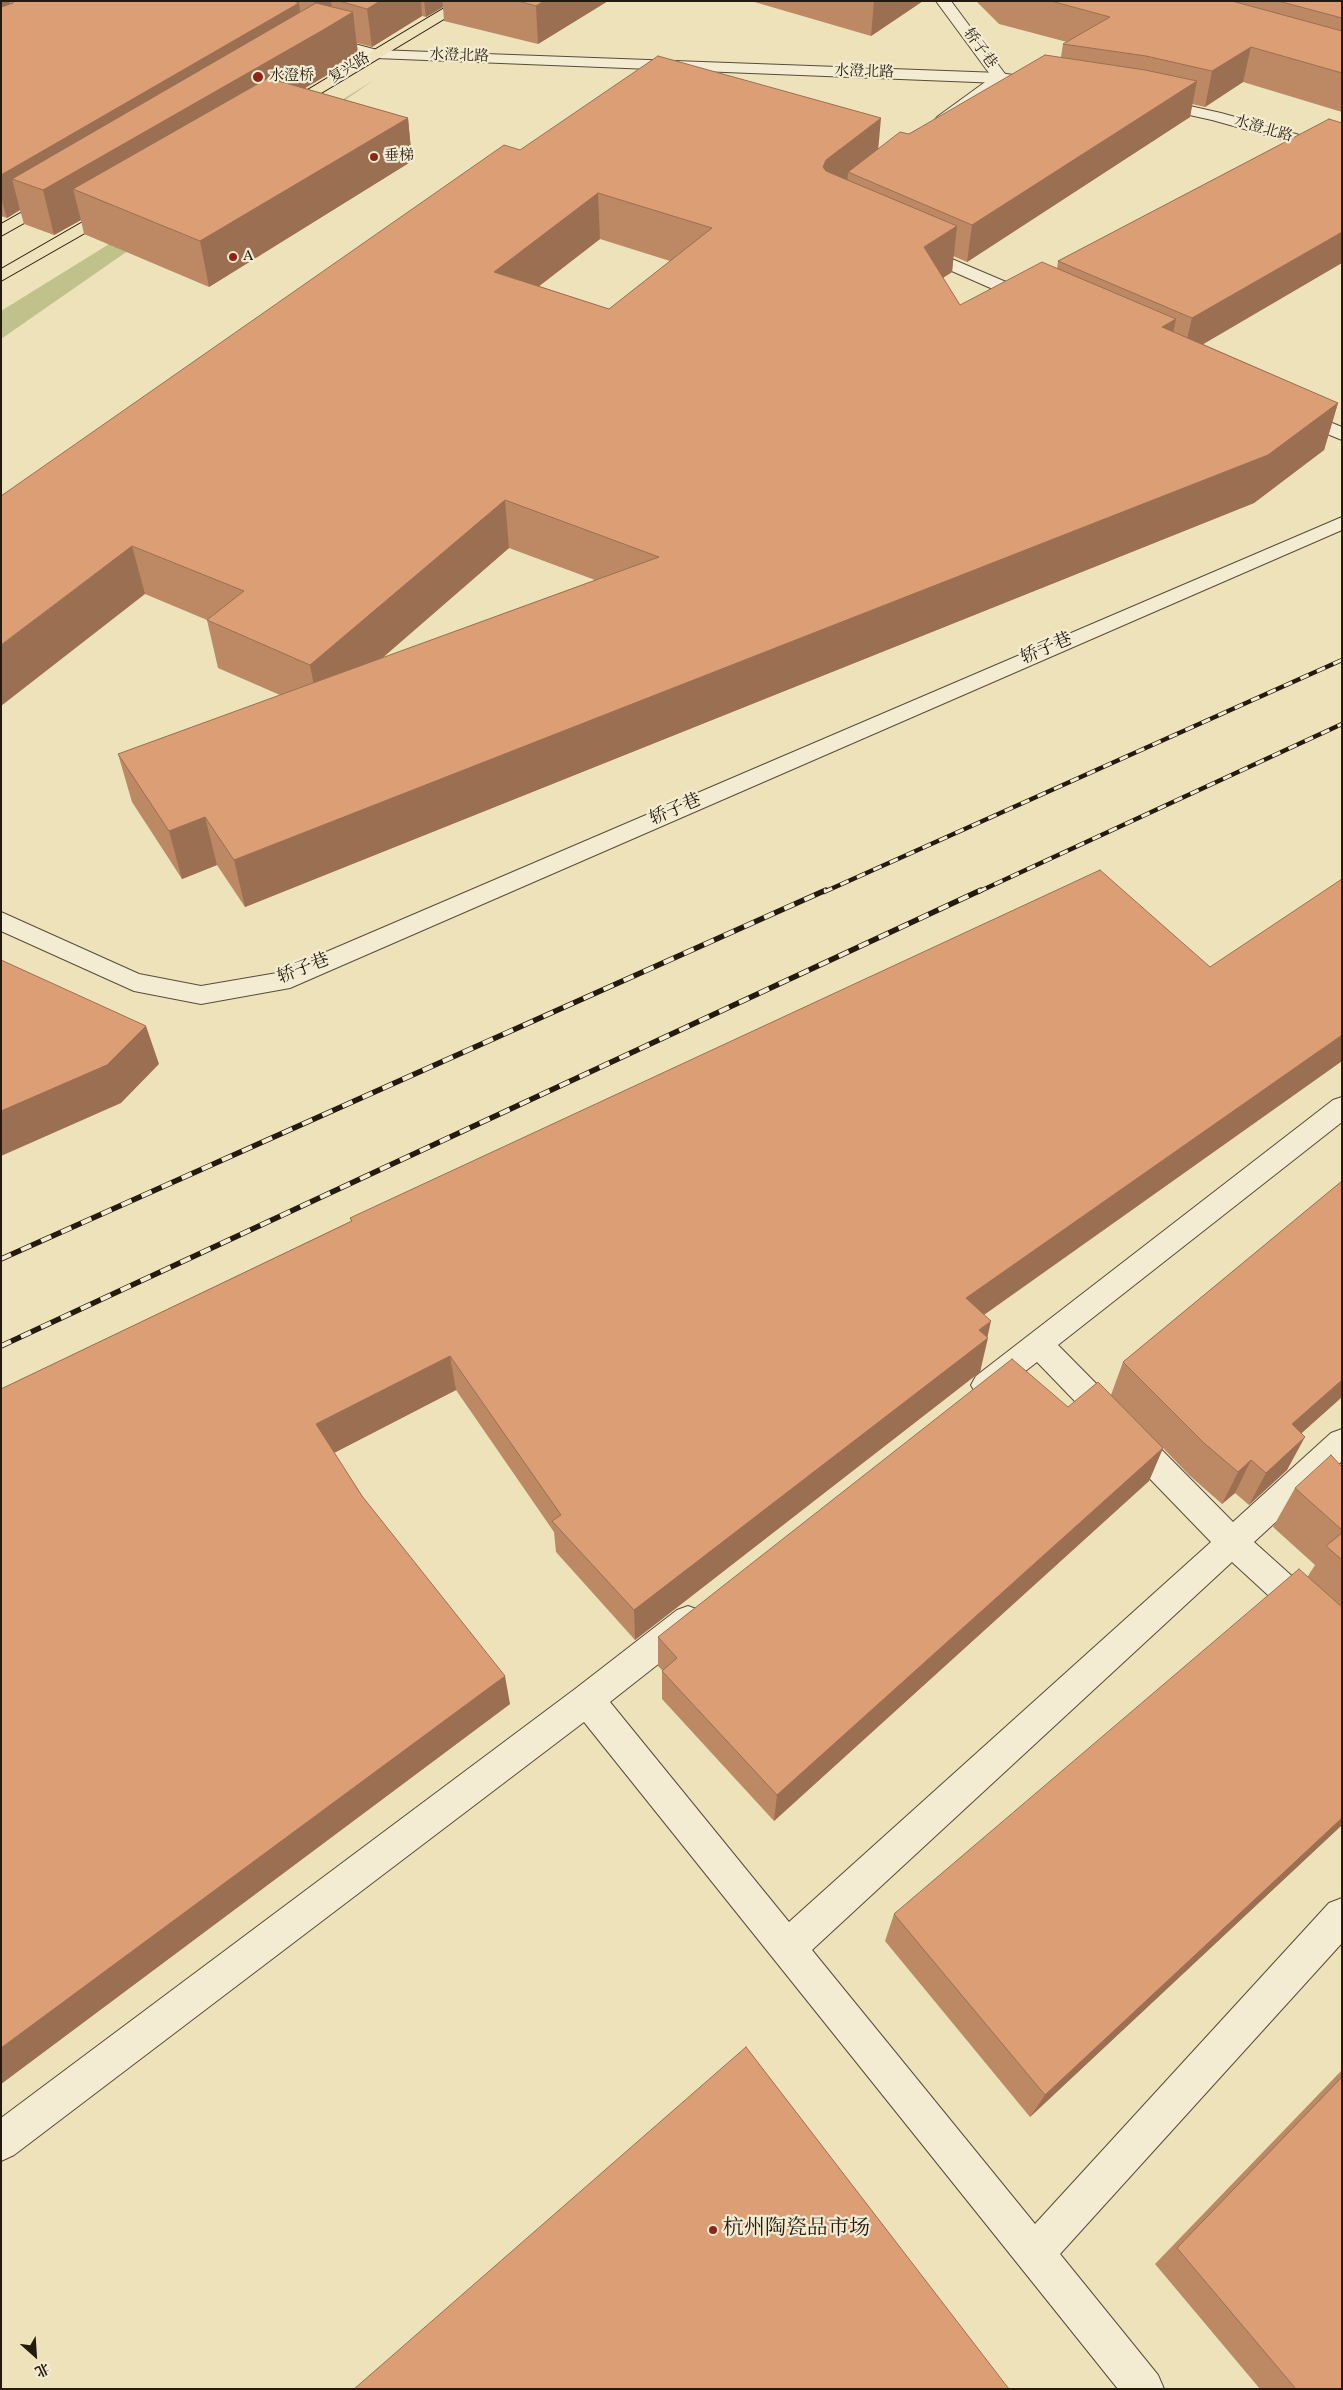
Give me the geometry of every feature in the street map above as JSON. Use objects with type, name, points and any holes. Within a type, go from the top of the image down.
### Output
[{"type":"main road","name":"复兴路","points":[[265,120],[467,1]]},
{"type":"main road","points":[[314,40],[336,30]]},
{"type":"main road","points":[[1,231],[68,190]]},
{"type":"main road","points":[[1,276],[129,200]]},
{"type":"street","name":"轿子巷","points":[[934,128],[1000,78],[943,1]]},
{"type":"street","name":"水澄北路","points":[[314,40],[376,54],[1000,78],[1056,86]]},
{"type":"street","name":"水澄北路","points":[[1139,99],[1215,116],[1297,139],[1342,157]]},
{"type":"street","points":[[903,243],[1049,306]]},
{"type":"street","points":[[1278,406],[1342,434]]},
{"type":"street","name":"轿子巷","points":[[1,921],[134,982],[201,996],[280,982],[1342,523]]},
{"type":"street","points":[[968,1399],[1342,1107]]},
{"type":"street","points":[[1038,1344],[1232,1542],[1342,1642]]},
{"type":"street","points":[[787,1948],[1342,1442]]},
{"type":"street","points":[[1,2142],[587,1700],[711,1602]]},
{"type":"street","points":[[587,1700],[1144,2389]]},
{"type":"street","points":[[1034,2254],[1342,1916]]},
{"type":"green space","points":[[374,80],[1,339],[1,311]]},
{"type":"building","points":[[14,1],[293,1],[299,3],[1,175],[1,7]]},
{"type":"building","points":[[339,1],[380,1],[367,9]]},
{"type":"building","points":[[518,1],[544,1],[536,6]]},
{"type":"building","points":[[1051,1],[1232,1],[1342,31],[1342,73],[1251,47],[1212,71],[1146,56],[1063,44],[1110,17]]},
{"type":"building","points":[[1278,1],[1342,1],[1342,18]]},
{"type":"building","points":[[316,3],[353,12],[43,190],[12,179]]},
{"type":"building","points":[[1045,55],[1145,70],[1197,81],[972,225],[848,172],[900,132],[909,134]]},
{"type":"building","points":[[658,56],[881,118],[826,160],[823,167],[826,171],[957,226],[924,247],[960,305],[1042,262],[1176,319],[1162,327],[1338,403],[1268,455],[234,860],[205,817],[169,831],[118,754],[659,557],[505,500],[310,665],[207,620],[244,591],[132,546],[1,645],[1,496],[504,145],[520,150]],"holes":[[[598,193],[712,228],[609,309],[494,272]]]},
{"type":"building","points":[[268,78],[408,118],[200,241],[73,189]]},
{"type":"building","points":[[1329,119],[1342,123],[1342,232],[1192,318],[1058,261]]},
{"type":"building","points":[[1100,870],[1210,967],[1342,879],[1342,1035],[966,1298],[991,1321],[979,1330],[988,1338],[634,1610],[552,1521],[561,1515],[450,1356],[316,1424],[362,1496],[505,1676],[1,2048],[1,1389],[352,1221],[350,1218]]},
{"type":"building","points":[[1,960],[146,1026],[107,1065],[1,1111]]},
{"type":"building","points":[[1342,1181],[1342,1380],[1292,1424],[1305,1437],[1266,1473],[1251,1460],[1238,1472],[1204,1443],[1123,1362]]},
{"type":"building","points":[[1012,1359],[1068,1407],[1098,1382],[1163,1448],[777,1795],[662,1671],[677,1658],[658,1637]]},
{"type":"building","points":[[1331,1455],[1342,1467],[1342,1530],[1295,1488]]},
{"type":"building","points":[[1342,1533],[1342,1560],[1326,1546]]},
{"type":"building","points":[[1299,1569],[1342,1607],[1342,1818],[1045,2095],[894,1914]]},
{"type":"building","name":"杭州陶瓷品市场","points":[[746,2047],[1009,2389],[354,2389]]},
{"type":"building","points":[[1342,2077],[1342,2389],[1296,2389],[1177,2248]]},
{"type":"railway","points":[[824,892],[1342,660]]},
{"type":"railway","points":[[978,892],[1342,724]]},
{"type":"railway","points":[[1,1259],[826,890]]},
{"type":"railway","points":[[1,1346],[981,890]]},
{"type":"place","name":"水澄桥","points":[[258,77]]},
{"type":"place","name":"垂梯","points":[[374,157]]},
{"type":"place","name":"A","points":[[233,257]]},
{"type":"place","name":"杭州陶瓷品市场","points":[[713,2230]]}]
